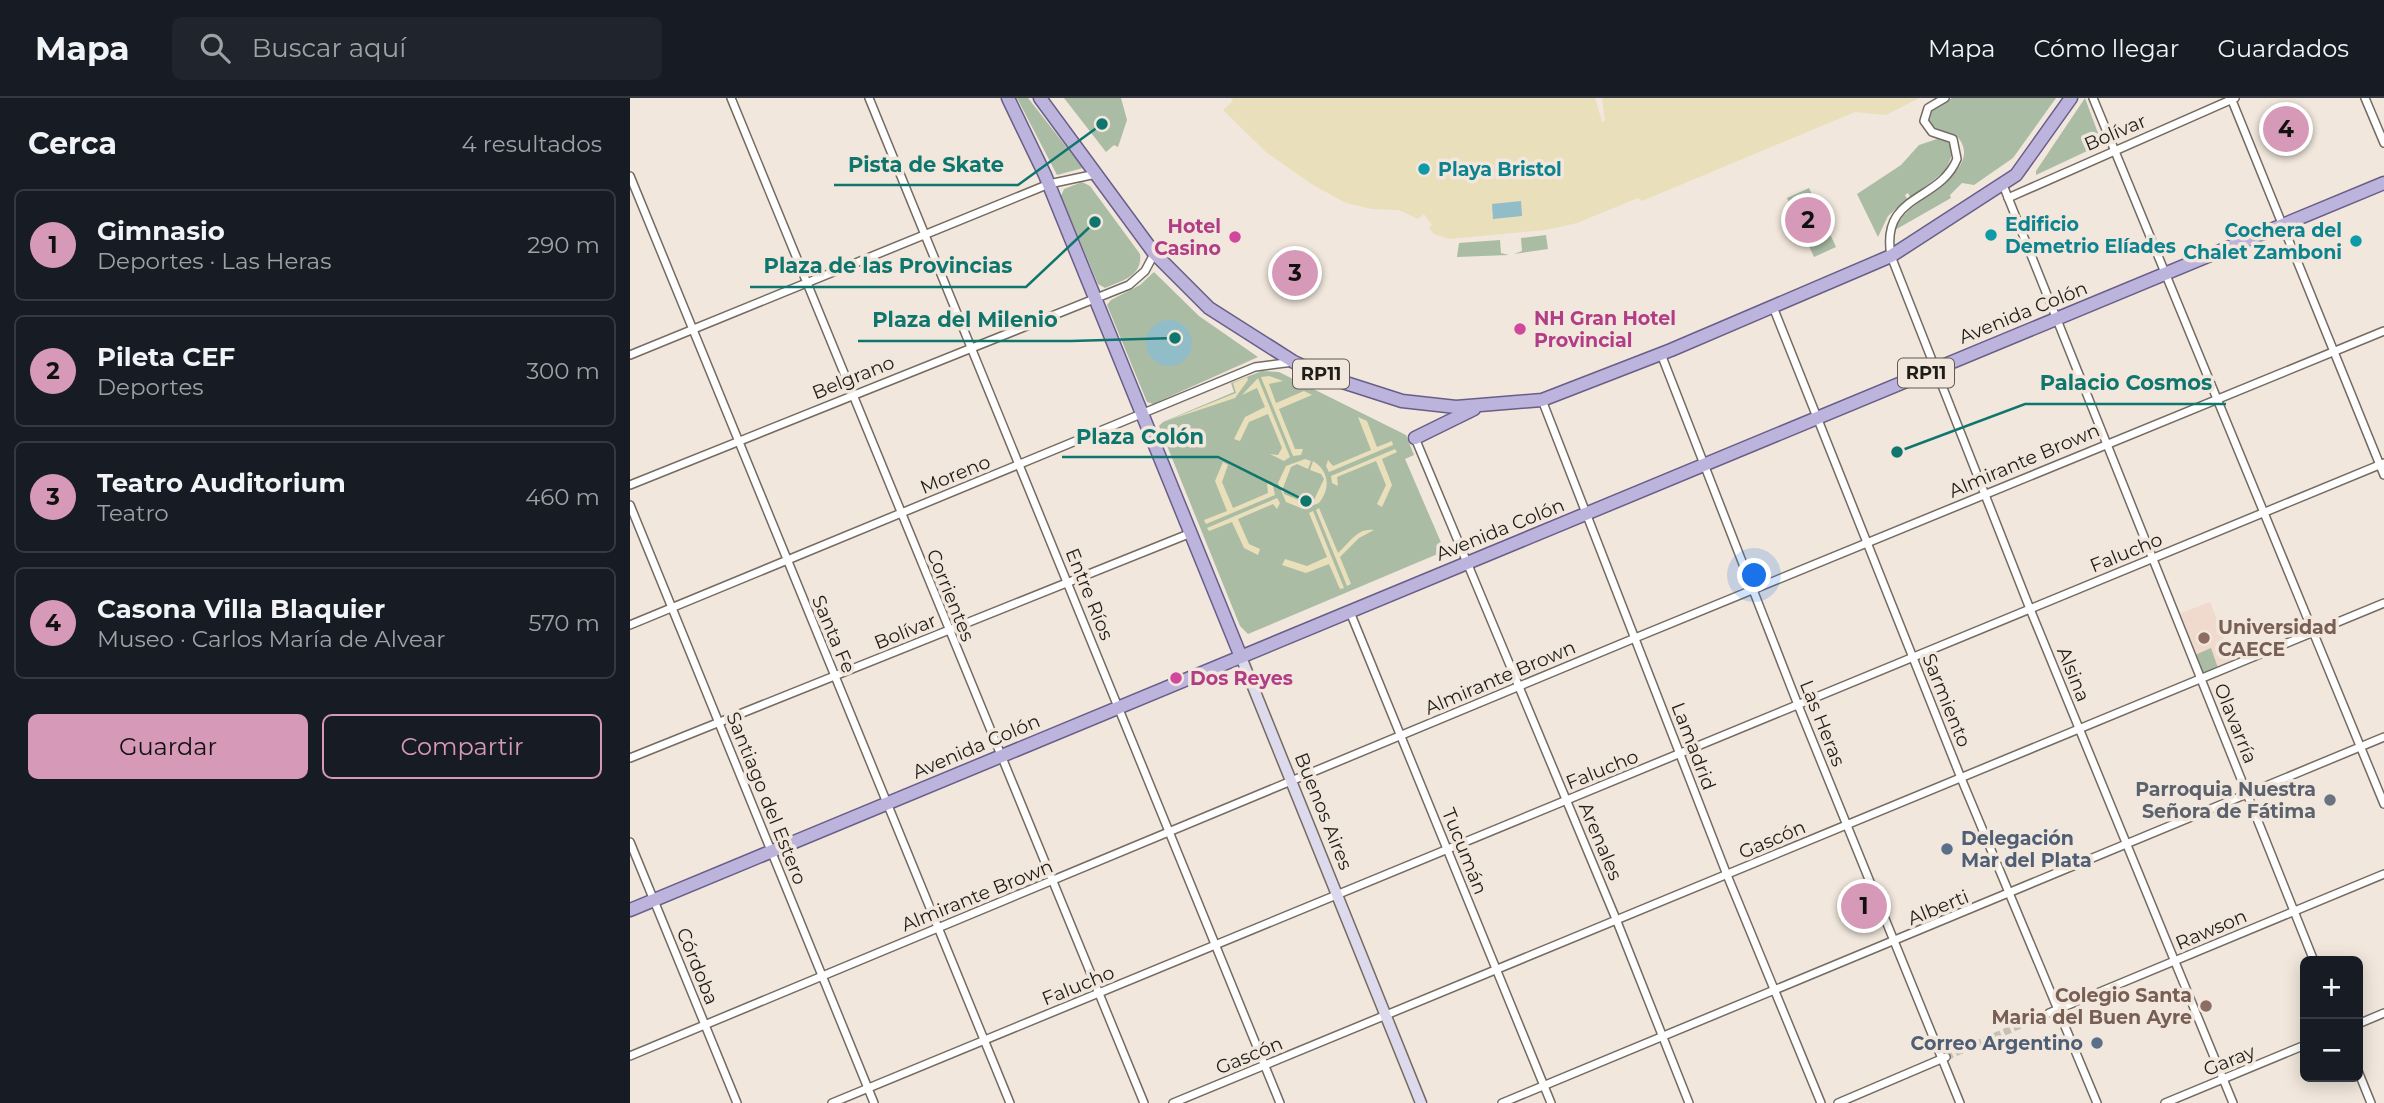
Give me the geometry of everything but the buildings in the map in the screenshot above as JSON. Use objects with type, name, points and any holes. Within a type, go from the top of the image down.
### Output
[{"type":"main road","name":"Buenos Aires","points":[[1007,98],[1049,184],[1241,657]]},
{"type":"main road","name":"RP11","points":[[1040,98],[1154,253],[1209,308],[1293,362],[1353,387],[1402,401],[1478,407],[1542,400],[1661,354],[1891,256],[2005,191],[2071,98]]},
{"type":"main road","name":"Avenida Colón","points":[[630,910],[2384,183]]},
{"type":"main road","name":"RP11","points":[[1415,438],[1478,407]]},
{"type":"street","name":"Corrientes","points":[[731,98],[1144,1103]]},
{"type":"street","name":"Entre Ríos","points":[[869,98],[1280,1103]]},
{"type":"street","points":[[1891,256],[1888,236],[1893,220],[1945,177],[1957,159],[1953,139],[1932,132],[1924,121],[1928,108],[1945,98]]},
{"type":"street","points":[[2093,98],[2384,804]]},
{"type":"street","points":[[2365,98],[2384,143]]},
{"type":"street","points":[[2233,99],[2333,352],[2382,464],[2384,475]]},
{"type":"street","name":"Bolívar","points":[[2005,191],[2233,99]]},
{"type":"street","points":[[630,355],[1049,184],[1097,173]]},
{"type":"street","name":"Santa Fe","points":[[630,176],[1010,1103]]},
{"type":"street","name":"Olavarría","points":[[2005,191],[2312,956]]},
{"type":"street","name":"Belgrano","points":[[630,485],[1136,280],[1150,265],[1154,253]]},
{"type":"street","name":"Alsina","points":[[1891,256],[2030,609],[2233,1103]]},
{"type":"street","name":"Sarmiento","points":[[1773,307],[1961,778],[2097,1103]]},
{"type":"street","name":"Almirante Brown","points":[[630,1056],[2106,443],[2384,331]]},
{"type":"street","name":"Las Heras","points":[[1661,354],[1798,705],[1944,1058],[1960,1103]]},
{"type":"street","name":"Moreno","points":[[630,625],[1255,367],[1293,362]]},
{"type":"street","name":"Lamadrid","points":[[1542,400],[1727,875],[1821,1103]]},
{"type":"street","name":"Arenales","points":[[1415,438],[1520,686],[1689,1103]]},
{"type":"street","name":"Falucho","points":[[832,1103],[2382,464]]},
{"type":"street","name":"Santiago del Estero","points":[[630,505],[874,1103]]},
{"type":"street","name":"Bolívar","points":[[630,758],[1192,533]]},
{"type":"street","name":"Gascón","points":[[1173,1103],[2384,603]]},
{"type":"street","name":"Tucumán","points":[[1350,612],[1550,1103]]},
{"type":"street","name":"Buenos Aires","points":[[1241,657],[1421,1103]]},
{"type":"street","name":"Alberti","points":[[1502,1103],[2384,737]]},
{"type":"street","name":"Córdoba","points":[[630,842],[737,1103]]},
{"type":"street","name":"Rawson","points":[[2049,1013],[2384,874]]},
{"type":"street","points":[[2363,1022],[2384,1013]]},
{"type":"street","name":"Garay","points":[[2165,1103],[2300,1047]]},
{"type":"street","points":[[1838,1103],[1944,1058]]},
{"type":"street","points":[[2362,1082],[2371,1103]]},
{"type":"shaded area","name":"Universidad CAECE","points":[[2210,602],[2233,662],[2200,676],[2176,615]]},
{"type":"green space","points":[[1017,98],[1028,98],[1083,168],[1057,175]]},
{"type":"green space","points":[[1064,98],[1121,98],[1127,120],[1118,147],[1114,145],[1106,152]]},
{"type":"green space","points":[[1952,98],[2056,98],[2013,158],[1974,185],[1962,183],[1950,195],[1951,198],[1895,230],[1911,209],[1961,165],[1964,153],[1960,140],[1929,122],[1933,108]]},
{"type":"green space","points":[[2085,98],[2102,144],[2036,175],[2036,171]]},
{"type":"green space","points":[[1940,138],[1949,143],[1953,152],[1946,170],[1911,198],[1908,193],[1905,195],[1907,199],[1888,216],[1878,237],[1857,194],[1901,165],[1919,145]]},
{"type":"green space","points":[[1082,182],[1090,186],[1140,254],[1135,273],[1105,288],[1098,284],[1061,196],[1064,189]]},
{"type":"green space","points":[[1809,188],[1836,247],[1814,257],[1787,198]]},
{"type":"green space","points":[[1546,235],[1548,249],[1514,254],[1522,251],[1521,238]]},
{"type":"green space","points":[[1500,240],[1501,253],[1509,255],[1457,257],[1459,243]]},
{"type":"green space","points":[[1154,272],[1199,316],[1258,357],[1153,404],[1147,402],[1107,305],[1111,300],[1140,285]]},
{"type":"green space","points":[[1262,371],[1279,372],[1406,435],[1414,455],[1405,459],[1443,547],[1440,553],[1248,634],[1240,626],[1159,426],[1234,392],[1231,383]]},
{"type":"green space","points":[[2211,648],[2218,668],[2200,676],[2195,655]]},
{"type":"sand","name":"Playa Bristol","points":[[1231,98],[1595,98],[1602,122],[1605,121],[1602,98],[1919,98],[1886,115],[1855,112],[1642,201],[1638,198],[1577,223],[1545,230],[1449,239],[1434,234],[1429,228],[1432,225],[1424,214],[1418,219],[1399,210],[1372,209],[1346,203],[1313,185],[1266,152],[1223,110],[1233,101]]},
{"type":"sand","points":[[1269,376],[1283,381],[1269,384],[1276,403],[1304,391],[1312,395],[1279,409],[1295,449],[1303,449],[1301,455],[1293,456],[1261,377]]},
{"type":"sand","points":[[1247,377],[1248,380],[1235,398],[1166,421],[1236,393],[1233,383]]},
{"type":"sand","points":[[1258,378],[1290,457],[1284,461],[1270,454],[1278,455],[1282,448],[1268,414],[1249,422],[1240,441],[1234,439],[1245,417],[1265,407],[1257,388],[1242,395]]},
{"type":"sand","points":[[1358,417],[1367,421],[1377,447],[1392,441],[1393,445],[1329,472],[1326,466],[1328,460],[1333,466],[1371,450]]},
{"type":"sand","points":[[1395,449],[1397,452],[1382,459],[1392,485],[1382,507],[1377,504],[1386,485],[1376,461],[1337,477],[1338,486],[1332,483],[1331,476]]},
{"type":"sand","points":[[1305,459],[1311,461],[1308,469],[1297,464],[1291,467],[1283,488],[1284,494],[1308,504],[1313,502],[1324,479],[1321,474],[1310,470],[1313,461],[1325,475],[1327,486],[1319,503],[1303,509],[1286,502],[1278,483],[1286,466]]},
{"type":"sand","points":[[1223,462],[1228,465],[1222,482],[1233,508],[1268,493],[1267,483],[1273,486],[1275,495],[1206,524],[1204,520],[1227,511],[1215,481]]},
{"type":"sand","points":[[1277,498],[1280,503],[1277,509],[1273,504],[1238,519],[1249,544],[1260,549],[1258,555],[1244,548],[1232,522],[1209,531],[1207,528]]},
{"type":"sand","points":[[1319,508],[1338,553],[1358,533],[1374,530],[1359,538],[1340,557],[1351,584],[1347,586],[1316,510]]},
{"type":"sand","points":[[1313,511],[1344,588],[1340,589],[1329,564],[1306,573],[1282,565],[1285,559],[1307,566],[1327,557],[1309,513]]},
{"type":"water","points":[[1521,201],[1522,216],[1493,219],[1492,204]]},
{"type":"water","points":[[1169,320],[1185,327],[1192,343],[1185,359],[1169,366],[1153,359],[1146,343],[1153,327]]},
{"type":"tunnel","points":[[1946,1057],[2049,1013]]},
{"type":"place","name":"Pista de Skate","points":[[1102,124]]},
{"type":"place","name":"Casona Villa Blaquier","points":[[2286,129]]},
{"type":"place","name":"Playa Bristol","points":[[1424,169]]},
{"type":"place","name":"Pileta CEF","points":[[1808,220]]},
{"type":"place","name":"Plaza de las Provincias","points":[[1095,222]]},
{"type":"place","name":"Edificio Demetrio Elíades","points":[[1991,235]]},
{"type":"place","name":"Hotel Casino","points":[[1235,237]]},
{"type":"place","name":"Cochera del Chalet Zamboni","points":[[2356,241]]},
{"type":"place","name":"Teatro Auditorium","points":[[1295,273]]},
{"type":"place","name":"NH Gran Hotel Provincial","points":[[1520,329]]},
{"type":"place","name":"Plaza del Milenio","points":[[1175,338]]},
{"type":"place","name":"Palacio Cosmos","points":[[1897,452]]},
{"type":"place","name":"Plaza Colón","points":[[1306,501]]},
{"type":"place","name":"Universidad CAECE","points":[[2204,638]]},
{"type":"place","name":"Dos Reyes","points":[[1176,678]]},
{"type":"place","name":"Parroquia Nuestra Señora de Fátima","points":[[2330,800]]},
{"type":"place","name":"Delegación Mar del Plata","points":[[1947,849]]},
{"type":"place","name":"Gimnasio","points":[[1864,906]]},
{"type":"place","name":"Colegio Santa Maria del Buen Ayre","points":[[2206,1006]]},
{"type":"place","name":"Correo Argentino","points":[[2097,1043]]}]
